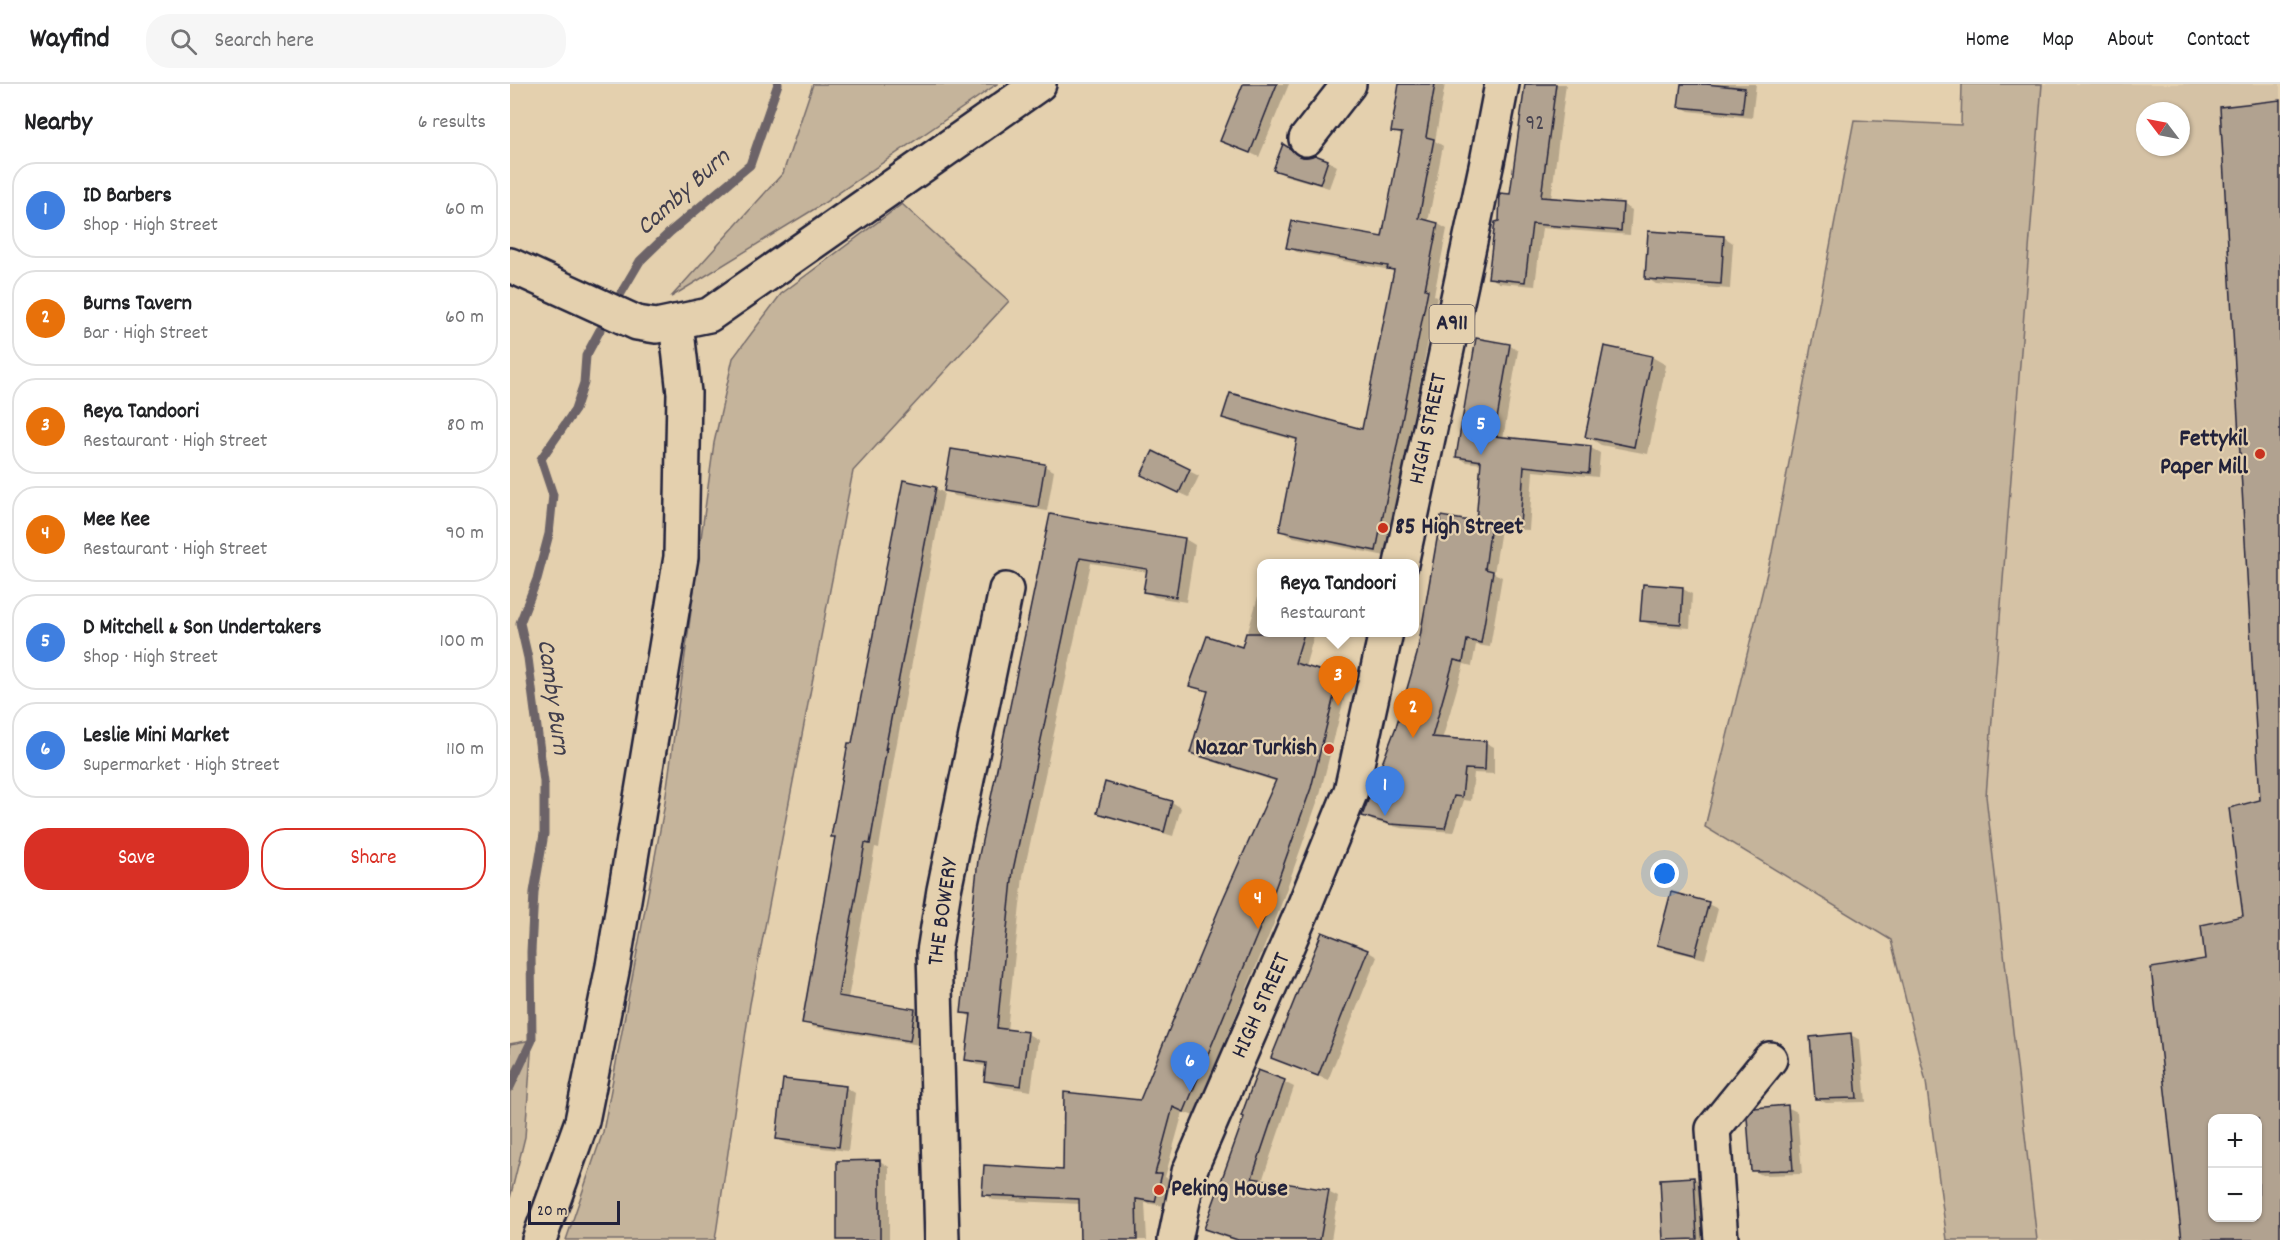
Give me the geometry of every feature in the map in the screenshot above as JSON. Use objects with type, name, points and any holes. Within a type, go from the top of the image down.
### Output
[{"type":"street","points":[[510,265],[637,323],[656,326],[709,315],[1040,84]]},
{"type":"street","points":[[1306,139],[1349,84]]},
{"type":"street","name":"HIGH STREET","points":[[1402,559],[1502,84]]},
{"type":"street","points":[[539,1240],[582,1121],[613,966],[681,557],[684,393],[676,322]]},
{"type":"street","name":"THE BOWERY","points":[[942,1240],[934,952],[944,890],[1006,590]]},
{"type":"street","name":"HIGH STREET","points":[[1175,1240],[1189,1172],[1302,914],[1351,791],[1385,637]]},
{"type":"street","points":[[1721,1240],[1713,1129],[1770,1059]]},
{"type":"shaded area","points":[[813,84],[997,84],[821,205],[671,297],[783,173]]},
{"type":"shaded area","points":[[1962,84],[2042,84],[1986,796],[2037,1240],[1947,1240],[1926,1082],[1891,940],[1705,827],[1772,552],[1854,120],[1961,125]]},
{"type":"shaded area","points":[[2042,84],[2280,84],[2280,1240],[2037,1240],[1986,796]]},
{"type":"shaded area","points":[[902,204],[1009,301],[853,471],[750,1004],[715,1240],[566,1240],[603,1132],[664,809],[714,443],[733,358],[781,294]]},
{"type":"shaded area","points":[[532,1040],[525,1137],[510,1198],[510,1044]]},
{"type":"building","points":[[1243,84],[1277,84],[1250,153],[1220,141]]},
{"type":"building","points":[[1399,84],[1435,84],[1426,137],[1434,139],[1419,218],[1438,223],[1425,289],[1428,290],[1376,551],[1279,531],[1297,439],[1222,418],[1230,393],[1362,429],[1394,270],[1387,269],[1388,266],[1286,248],[1292,221],[1382,237],[1402,133],[1391,132]]},
{"type":"building","points":[[1525,84],[1556,84],[1541,197],[1623,203],[1621,231],[1532,224],[1525,282],[1488,278],[1495,222],[1499,221],[1500,193],[1510,194]]},
{"type":"building","points":[[1681,84],[1745,88],[1742,113],[1678,107]]},
{"type":"building","name":"Fettykil Paper Mill","points":[[2280,100],[2280,1240],[2182,1240],[2151,968],[2205,959],[2201,925],[2243,916],[2229,808],[2260,800],[2220,107]]},
{"type":"building","points":[[1283,144],[1303,157],[1315,155],[1328,160],[1320,184],[1273,170]]},
{"type":"building","points":[[1648,231],[1724,236],[1721,284],[1645,279]]},
{"type":"building","points":[[1476,338],[1510,344],[1494,436],[1591,446],[1589,473],[1524,466],[1520,526],[1491,525],[1485,569],[1493,571],[1481,643],[1467,640],[1463,662],[1454,660],[1432,737],[1486,741],[1485,770],[1465,769],[1462,797],[1454,796],[1445,828],[1390,824],[1362,816],[1396,727],[1417,654],[1441,516],[1476,522],[1481,461],[1456,457]]},
{"type":"building","points":[[1604,346],[1652,356],[1634,447],[1585,437]]},
{"type":"building","points":[[951,449],[1045,464],[1038,507],[944,491]]},
{"type":"building","points":[[1153,451],[1190,469],[1179,493],[1141,475]]},
{"type":"building","points":[[903,480],[936,487],[885,750],[887,747],[870,844],[865,843],[838,996],[915,1009],[910,1041],[802,1023],[835,837],[831,837],[848,743],[852,743]]},
{"type":"building","points":[[1050,514],[1185,538],[1176,597],[1143,592],[1147,569],[1080,558],[1013,870],[997,1028],[1028,1032],[1021,1086],[984,1081],[986,1063],[965,1060],[971,1014],[961,1013],[978,860]]},
{"type":"building","points":[[1643,584],[1683,587],[1681,624],[1640,621]]},
{"type":"building","points":[[1246,633],[1257,633],[1257,637],[1303,637],[1295,663],[1339,676],[1311,788],[1267,911],[1184,1112],[1173,1107],[1155,1174],[1162,1174],[1155,1202],[1136,1199],[1137,1240],[1080,1240],[1079,1199],[982,1195],[984,1165],[1063,1170],[1064,1092],[1140,1100],[1223,899],[1276,780],[1190,753],[1208,691],[1189,686],[1207,636],[1242,647]]},
{"type":"building","points":[[1105,782],[1172,801],[1164,832],[1097,813]]},
{"type":"building","points":[[1671,892],[1709,902],[1695,955],[1657,945]]},
{"type":"building","points":[[1322,932],[1368,950],[1318,1076],[1271,1058]]},
{"type":"building","points":[[1851,1033],[1857,1098],[1815,1099],[1810,1037]]},
{"type":"building","points":[[1258,1070],[1285,1080],[1252,1178],[1329,1190],[1320,1240],[1238,1240],[1204,1229],[1244,1117],[1241,1116]]},
{"type":"building","points":[[783,1079],[846,1086],[839,1147],[776,1139]]},
{"type":"building","points":[[1788,1105],[1793,1170],[1751,1171],[1747,1117],[1754,1108]]},
{"type":"building","points":[[880,1160],[880,1240],[837,1240],[837,1161]]},
{"type":"building","points":[[1694,1177],[1697,1239],[1663,1240],[1660,1179]]},
{"type":"waterway","name":"Camby Burn","points":[[620,295],[640,261],[670,232],[750,165],[778,84]]},
{"type":"waterway","name":"Camby Burn","points":[[510,1087],[532,1040],[531,952],[534,892],[544,834],[544,782],[528,658],[520,623],[537,579],[549,534],[553,495],[541,459],[575,410],[584,383],[586,356],[600,330]]},
{"type":"place","name":"Fettykil Paper Mill","points":[[2260,454]]},
{"type":"place","name":"D Mitchell & Son Undertakers","points":[[1481,455]]},
{"type":"place","name":"85 High Street","points":[[1383,528]]},
{"type":"place","name":"Reya Tandoori","points":[[1338,706]]},
{"type":"place","name":"Burns Tavern","points":[[1413,738]]},
{"type":"place","name":"Nazar Turkish","points":[[1329,749]]},
{"type":"place","name":"ID Barbers","points":[[1385,816]]},
{"type":"place","name":"Mee Kee","points":[[1258,929]]},
{"type":"place","name":"Leslie Mini Market","points":[[1190,1092]]},
{"type":"place","name":"Peking House","points":[[1159,1190]]}]
